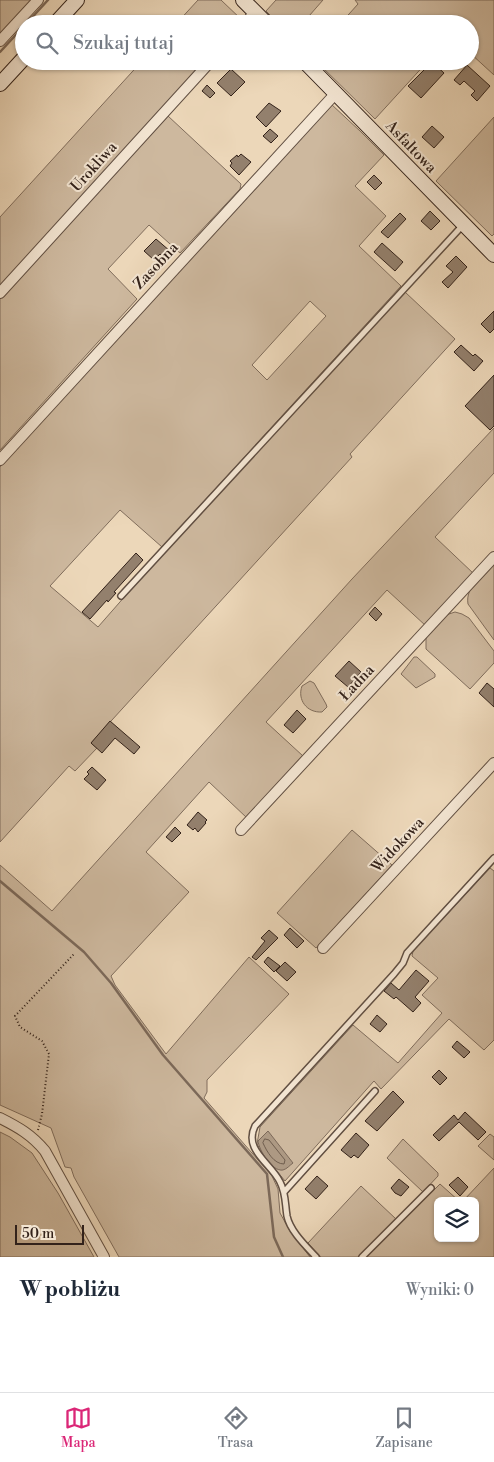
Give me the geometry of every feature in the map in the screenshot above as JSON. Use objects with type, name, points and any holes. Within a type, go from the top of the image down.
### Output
[{"type":"street","points":[[24,15],[38,0]]},
{"type":"street","points":[[63,15],[77,0]]},
{"type":"street","points":[[243,0],[258,15]]},
{"type":"street","points":[[0,41],[15,25]]},
{"type":"street","points":[[0,84],[15,68]]},
{"type":"street","name":"Urokliwa","points":[[0,292],[203,70]]},
{"type":"street","name":"Asfaltowa","points":[[313,70],[494,255]]},
{"type":"street","name":"Zasobna","points":[[0,460],[336,93]]},
{"type":"street","name":"Ładna","points":[[241,830],[494,557]]},
{"type":"street","name":"Widokowa","points":[[323,948],[494,763]]},
{"type":"street","points":[[0,1118],[22,1129],[36,1140],[45,1151],[104,1257]]},
{"type":"lane","points":[[120,596],[464,224]]},
{"type":"lane","points":[[316,1257],[305,1245],[288,1218],[284,1192],[279,1179],[254,1149],[252,1132],[255,1126],[404,963],[407,953],[494,858]]},
{"type":"lane","points":[[284,1192],[375,1091]]},
{"type":"lane","points":[[362,1257],[431,1188]]},
{"type":"path","points":[[36,1140],[42,1114],[49,1054],[42,1041],[20,1027],[15,1016],[74,954]]},
{"type":"shaded area","points":[[0,0],[33,0],[19,15],[15,15],[15,20],[0,36]]},
{"type":"shaded area","points":[[198,0],[221,0],[237,15],[184,15]]},
{"type":"shaded area","points":[[276,0],[323,0],[310,15],[270,15],[266,11]]},
{"type":"shaded area","points":[[355,0],[494,0],[494,75],[479,61],[479,15],[348,15],[358,4]]},
{"type":"shaded area","points":[[134,70],[198,70],[0,288],[0,217]]},
{"type":"shaded area","points":[[325,70],[420,70],[375,119]]},
{"type":"shaded area","points":[[331,104],[384,155],[355,186],[386,216],[359,246],[401,286],[162,547],[120,510],[50,586],[98,627],[155,562],[405,292],[455,339],[350,454],[352,457],[91,743],[97,748],[75,771],[69,766],[0,842],[0,467]],"holes":[[[310,301],[326,316],[267,380],[252,365]]]},
{"type":"shaded area","points":[[168,116],[241,184],[240,189],[180,253],[149,225],[108,269],[137,299],[0,450],[0,298]]},
{"type":"shaded area","points":[[494,117],[494,234],[492,236],[436,181]]},
{"type":"shaded area","points":[[494,428],[494,473],[435,537],[474,574],[426,626],[387,590],[266,722],[303,756],[247,818],[209,782],[146,852],[189,892],[111,976],[115,985],[166,1054],[249,957],[289,994],[207,1080],[207,1092],[204,1098],[272,1176],[278,1189],[280,1213],[290,1231],[310,1257],[119,1257],[74,1177],[71,1168],[65,1167],[51,1128],[0,1105],[0,865],[52,911],[352,579]]},
{"type":"shaded area","points":[[494,563],[494,640],[468,604],[468,598],[472,587]]},
{"type":"shaded area","points":[[455,612],[469,618],[494,651],[494,663],[470,689],[426,649],[426,634],[446,615]]},
{"type":"shaded area","points":[[414,657],[417,657],[435,674],[435,677],[416,688],[401,674]]},
{"type":"shaded area","points":[[310,681],[314,683],[326,704],[327,707],[322,712],[308,708],[302,701],[302,686]]},
{"type":"shaded area","points":[[352,830],[392,865],[316,948],[277,913]]},
{"type":"shaded area","points":[[490,868],[494,871],[494,1040],[484,1050],[449,1019],[381,1089],[374,1081],[285,1181],[257,1144],[260,1127],[353,1025],[398,1063],[442,1013],[422,995],[438,978],[412,956],[413,951]]},
{"type":"shaded area","points":[[0,1132],[32,1153],[58,1193],[94,1257],[0,1257]]},
{"type":"shaded area","points":[[490,1134],[494,1137],[494,1160],[478,1146]]},
{"type":"shaded area","points":[[403,1139],[438,1173],[438,1176],[423,1192],[387,1158]]},
{"type":"shaded area","points":[[494,1168],[494,1257],[367,1257],[440,1184],[455,1197],[434,1197],[434,1242],[479,1242],[479,1197],[467,1197]]},
{"type":"shaded area","points":[[361,1186],[396,1219],[360,1257],[321,1257],[308,1243]]},
{"type":"water","points":[[268,1131],[293,1163],[283,1170],[275,1168],[261,1150],[258,1141]]},
{"type":"building","points":[[230,70],[245,82],[231,96],[217,83]]},
{"type":"building","points":[[424,70],[441,70],[444,73],[421,98],[408,86]]},
{"type":"building","points":[[463,70],[472,70],[490,86],[477,101],[471,95],[475,91],[464,81],[460,85],[454,80]]},
{"type":"building","points":[[207,85],[215,93],[210,98],[202,91]]},
{"type":"building","points":[[269,103],[281,111],[266,127],[256,117]]},
{"type":"building","points":[[432,126],[444,137],[434,148],[422,137]]},
{"type":"building","points":[[270,129],[278,136],[271,143],[263,136]]},
{"type":"building","points":[[241,154],[251,162],[239,175],[230,166],[232,163],[230,161]]},
{"type":"building","points":[[374,175],[382,183],[375,190],[367,182]]},
{"type":"building","points":[[430,211],[440,221],[431,230],[421,221]]},
{"type":"building","points":[[400,213],[406,219],[388,238],[381,232]]},
{"type":"building","points":[[156,239],[170,251],[164,257],[160,254],[154,260],[144,251]]},
{"type":"building","points":[[382,243],[403,262],[395,271],[374,252]]},
{"type":"building","points":[[456,256],[467,267],[448,288],[442,282],[453,272],[446,266]]},
{"type":"building","points":[[494,311],[494,329],[490,333],[481,324]]},
{"type":"building","points":[[461,345],[473,356],[475,354],[483,361],[474,371],[454,352]]},
{"type":"building","points":[[494,375],[494,426],[490,430],[465,406]]},
{"type":"building","points":[[136,553],[143,560],[114,592],[116,593],[108,602],[107,600],[90,619],[82,612]]},
{"type":"building","points":[[375,607],[382,614],[376,621],[369,614]]},
{"type":"building","points":[[349,661],[361,672],[348,687],[335,676]]},
{"type":"building","points":[[487,683],[494,689],[494,707],[479,693]]},
{"type":"building","points":[[297,710],[306,719],[293,733],[284,725]]},
{"type":"building","points":[[110,721],[140,747],[134,754],[115,738],[102,753],[91,743]]},
{"type":"building","points":[[92,767],[106,780],[97,790],[84,779]]},
{"type":"building","points":[[198,812],[207,820],[198,832],[195,828],[193,830],[187,825]]},
{"type":"building","points":[[175,827],[181,833],[172,842],[166,837]]},
{"type":"building","points":[[290,928],[304,941],[297,948],[284,935]]},
{"type":"building","points":[[269,930],[278,938],[256,960],[252,957],[265,941],[261,938]]},
{"type":"building","points":[[268,957],[280,966],[274,972],[264,962]]},
{"type":"building","points":[[285,962],[296,972],[287,981],[276,971]]},
{"type":"building","points":[[416,970],[429,981],[415,997],[421,1003],[413,1012],[396,997],[394,999],[384,991],[391,983],[399,990]]},
{"type":"building","points":[[377,1015],[387,1024],[380,1032],[370,1024]]},
{"type":"building","points":[[457,1041],[470,1052],[464,1058],[452,1047]]},
{"type":"building","points":[[439,1070],[447,1078],[440,1085],[432,1077]]},
{"type":"building","points":[[393,1091],[404,1102],[377,1131],[365,1121]]},
{"type":"building","points":[[465,1112],[486,1132],[478,1140],[459,1122],[439,1141],[433,1135],[454,1115],[458,1120]]},
{"type":"building","points":[[356,1133],[369,1145],[358,1158],[354,1155],[351,1158],[341,1150]]},
{"type":"building","points":[[317,1176],[328,1186],[316,1199],[305,1189]]},
{"type":"building","points":[[458,1177],[468,1187],[460,1196],[449,1185]]},
{"type":"building","points":[[399,1179],[409,1187],[401,1196],[391,1188]]},
{"type":"waterway","points":[[34,15],[48,0]]},
{"type":"waterway","points":[[0,52],[15,36]]},
{"type":"waterway","points":[[0,881],[84,952],[111,983],[163,1055],[267,1174],[274,1237],[283,1257]]}]
